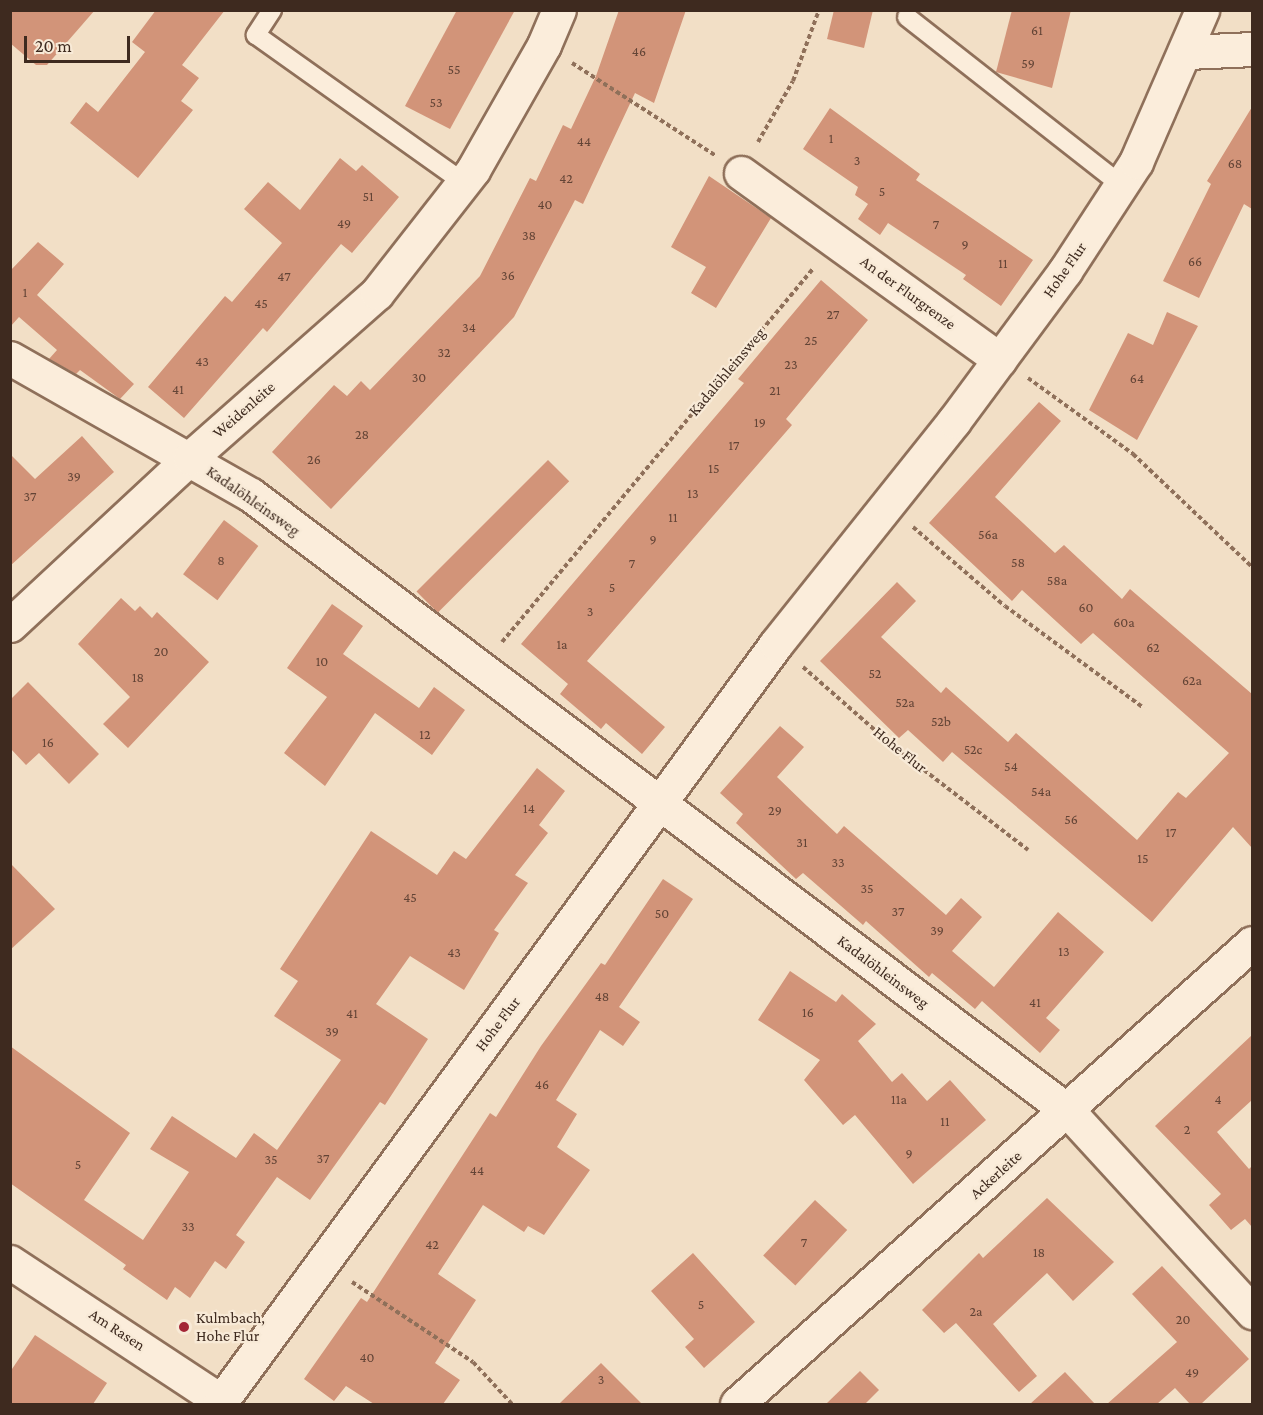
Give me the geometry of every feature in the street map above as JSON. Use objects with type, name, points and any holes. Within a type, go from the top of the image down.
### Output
[{"type":"street","name":"Weidenleite","points":[[10,625],[190,458],[377,292],[463,182],[544,45],[559,10]]},
{"type":"street","name":"Hohe Flur","points":[[220,1403],[321,1262],[660,805],[776,644],[1000,360],[1136,162],[1187,52],[1202,10]]},
{"type":"street","points":[[1187,52],[1252,49]]},
{"type":"street","name":"An der Flurgrenze","points":[[741,173],[1000,360]]},
{"type":"street","name":"Kadalöhleinsweg","points":[[10,358],[190,458],[251,495],[1068,1111],[1252,1312]]},
{"type":"street","name":"Ackerleite","points":[[737,1404],[1068,1111],[1252,943]]},
{"type":"street","name":"Am Rasen","points":[[10,1262],[220,1403]]},
{"type":"lane","points":[[272,10],[256,35],[463,182]]},
{"type":"lane","points":[[907,17],[1121,185]]},
{"type":"path","points":[[544,45],[663,118],[741,173],[793,81],[819,10]]},
{"type":"path","name":"Kadalöhleinsweg","points":[[480,668],[836,242]]},
{"type":"path","points":[[1000,360],[1133,454],[1252,567]]},
{"type":"path","points":[[887,505],[1005,606],[1144,708]]},
{"type":"path","name":"Hohe Flur","points":[[776,644],[894,747],[1028,850]]},
{"type":"path","points":[[321,1262],[473,1362],[512,1404]]},
{"type":"building","points":[[10,10],[95,10],[47,65],[36,65],[10,43]]},
{"type":"building","points":[[156,10],[225,10],[182,65],[199,78],[181,101],[193,110],[138,178],[70,123],[86,102],[98,112],[145,52],[132,42]]},
{"type":"building","points":[[457,10],[515,10],[450,129],[405,106]]},
{"type":"building","points":[[619,10],[686,10],[654,103],[635,93],[583,204],[575,200],[514,317],[331,509],[272,452],[334,385],[347,396],[361,381],[370,390],[480,276],[530,178],[536,181],[563,125],[571,129],[596,76]]},
{"type":"building","points":[[834,10],[873,10],[864,48],[827,39]]},
{"type":"building","points":[[1012,10],[1071,10],[1052,88],[996,72]]},
{"type":"building","points":[[1252,107],[1252,209],[1244,204],[1199,298],[1163,281],[1211,184],[1207,181]]},
{"type":"building","points":[[830,108],[920,174],[916,180],[1033,260],[1001,306],[963,279],[966,275],[888,223],[880,235],[858,219],[868,204],[855,195],[858,187],[803,149]]},
{"type":"building","points":[[340,158],[356,171],[362,165],[399,197],[352,253],[341,244],[267,332],[263,328],[184,418],[148,387],[225,296],[232,302],[282,243],[244,209],[268,182],[300,210]]},
{"type":"building","points":[[709,176],[771,218],[716,308],[691,293],[706,267],[671,247]]},
{"type":"building","points":[[38,242],[64,264],[37,295],[134,384],[120,399],[80,370],[76,374],[49,359],[57,350],[19,317],[10,327],[10,271]]},
{"type":"building","points":[[821,280],[868,320],[786,419],[792,425],[587,661],[665,727],[642,754],[606,723],[601,729],[560,694],[568,684],[521,644],[744,383],[738,379]]},
{"type":"building","points":[[1167,312],[1198,326],[1137,440],[1089,410],[1128,333],[1153,345]]},
{"type":"building","points":[[1039,402],[1061,421],[995,497],[1055,553],[1064,545],[1122,599],[1130,589],[1252,694],[1252,848],[1233,827],[1152,922],[952,752],[943,762],[908,730],[899,738],[820,661],[897,582],[916,601],[881,637],[941,693],[946,687],[1008,742],[1016,733],[1137,840],[1178,792],[1186,798],[1229,753],[1093,633],[1081,644],[1022,590],[1012,601],[929,523]]},
{"type":"building","points":[[82,436],[114,472],[10,566],[10,454],[35,479]]},
{"type":"building","points":[[548,460],[569,481],[438,613],[416,592]]},
{"type":"building","points":[[224,520],[258,546],[217,600],[183,574]]},
{"type":"building","points":[[121,598],[135,611],[140,606],[152,618],[157,612],[209,662],[128,748],[103,724],[130,697],[78,644]]},
{"type":"building","points":[[332,604],[363,626],[343,654],[419,708],[434,687],[465,710],[432,755],[375,713],[325,786],[284,753],[327,697],[287,668]]},
{"type":"building","points":[[28,682],[99,754],[69,784],[39,753],[26,765],[10,748],[10,700]]},
{"type":"building","points":[[780,726],[804,747],[777,777],[807,806],[837,834],[844,826],[946,915],[961,898],[982,917],[952,951],[994,987],[1058,912],[1104,952],[1046,1018],[1060,1030],[1040,1053],[982,1001],[975,1009],[932,973],[929,977],[866,921],[863,925],[803,873],[796,879],[736,823],[743,814],[720,793]]},
{"type":"building","points":[[537,768],[565,791],[539,825],[548,833],[515,875],[528,883],[494,930],[499,933],[464,990],[410,956],[376,1004],[428,1039],[385,1105],[380,1102],[310,1200],[277,1177],[236,1235],[245,1242],[226,1269],[215,1261],[190,1298],[175,1287],[167,1300],[123,1269],[126,1265],[10,1183],[10,1046],[130,1133],[84,1200],[143,1240],[189,1172],[150,1149],[172,1116],[236,1158],[254,1133],[277,1150],[341,1060],[274,1016],[298,981],[280,969],[371,831],[437,875],[454,851],[466,859]]},
{"type":"building","points":[[10,863],[55,909],[10,950]]},
{"type":"building","points":[[663,879],[693,899],[619,1007],[640,1022],[623,1046],[600,1030],[556,1100],[577,1114],[557,1147],[590,1170],[544,1235],[528,1226],[524,1232],[483,1205],[438,1274],[476,1300],[435,1363],[460,1380],[443,1404],[374,1404],[346,1386],[334,1401],[304,1379],[361,1298],[367,1302],[490,1113],[496,1117],[541,1046],[601,963],[605,965]]},
{"type":"building","points":[[790,971],[836,1002],[842,994],[876,1024],[858,1041],[892,1082],[902,1073],[927,1101],[950,1080],[986,1120],[913,1184],[855,1115],[843,1125],[804,1080],[820,1060],[758,1020]]},
{"type":"building","points":[[1252,1035],[1252,1100],[1217,1132],[1249,1169],[1252,1166],[1252,1227],[1245,1219],[1231,1230],[1209,1205],[1221,1194],[1155,1126]]},
{"type":"building","points":[[1047,1198],[1114,1262],[1073,1301],[1047,1273],[993,1324],[1037,1376],[1019,1392],[956,1323],[944,1333],[922,1310],[979,1253],[983,1258]]},
{"type":"building","points":[[815,1200],[847,1230],[795,1286],[763,1256]]},
{"type":"building","points":[[693,1253],[755,1322],[704,1368],[685,1347],[694,1339],[651,1291]]},
{"type":"building","points":[[1162,1266],[1249,1359],[1201,1404],[1190,1404],[1175,1388],[1157,1404],[1107,1404],[1177,1342],[1132,1294]]},
{"type":"building","points":[[35,1335],[107,1383],[93,1404],[10,1404],[10,1372]]},
{"type":"building","points":[[601,1363],[642,1404],[559,1404]]},
{"type":"building","points":[[860,1371],[879,1390],[865,1404],[826,1404]]},
{"type":"building","points":[[1065,1372],[1095,1404],[1030,1404]]},
{"type":"place","name":"Kulmbach, Hohe Flur","points":[[184,1327]]}]
